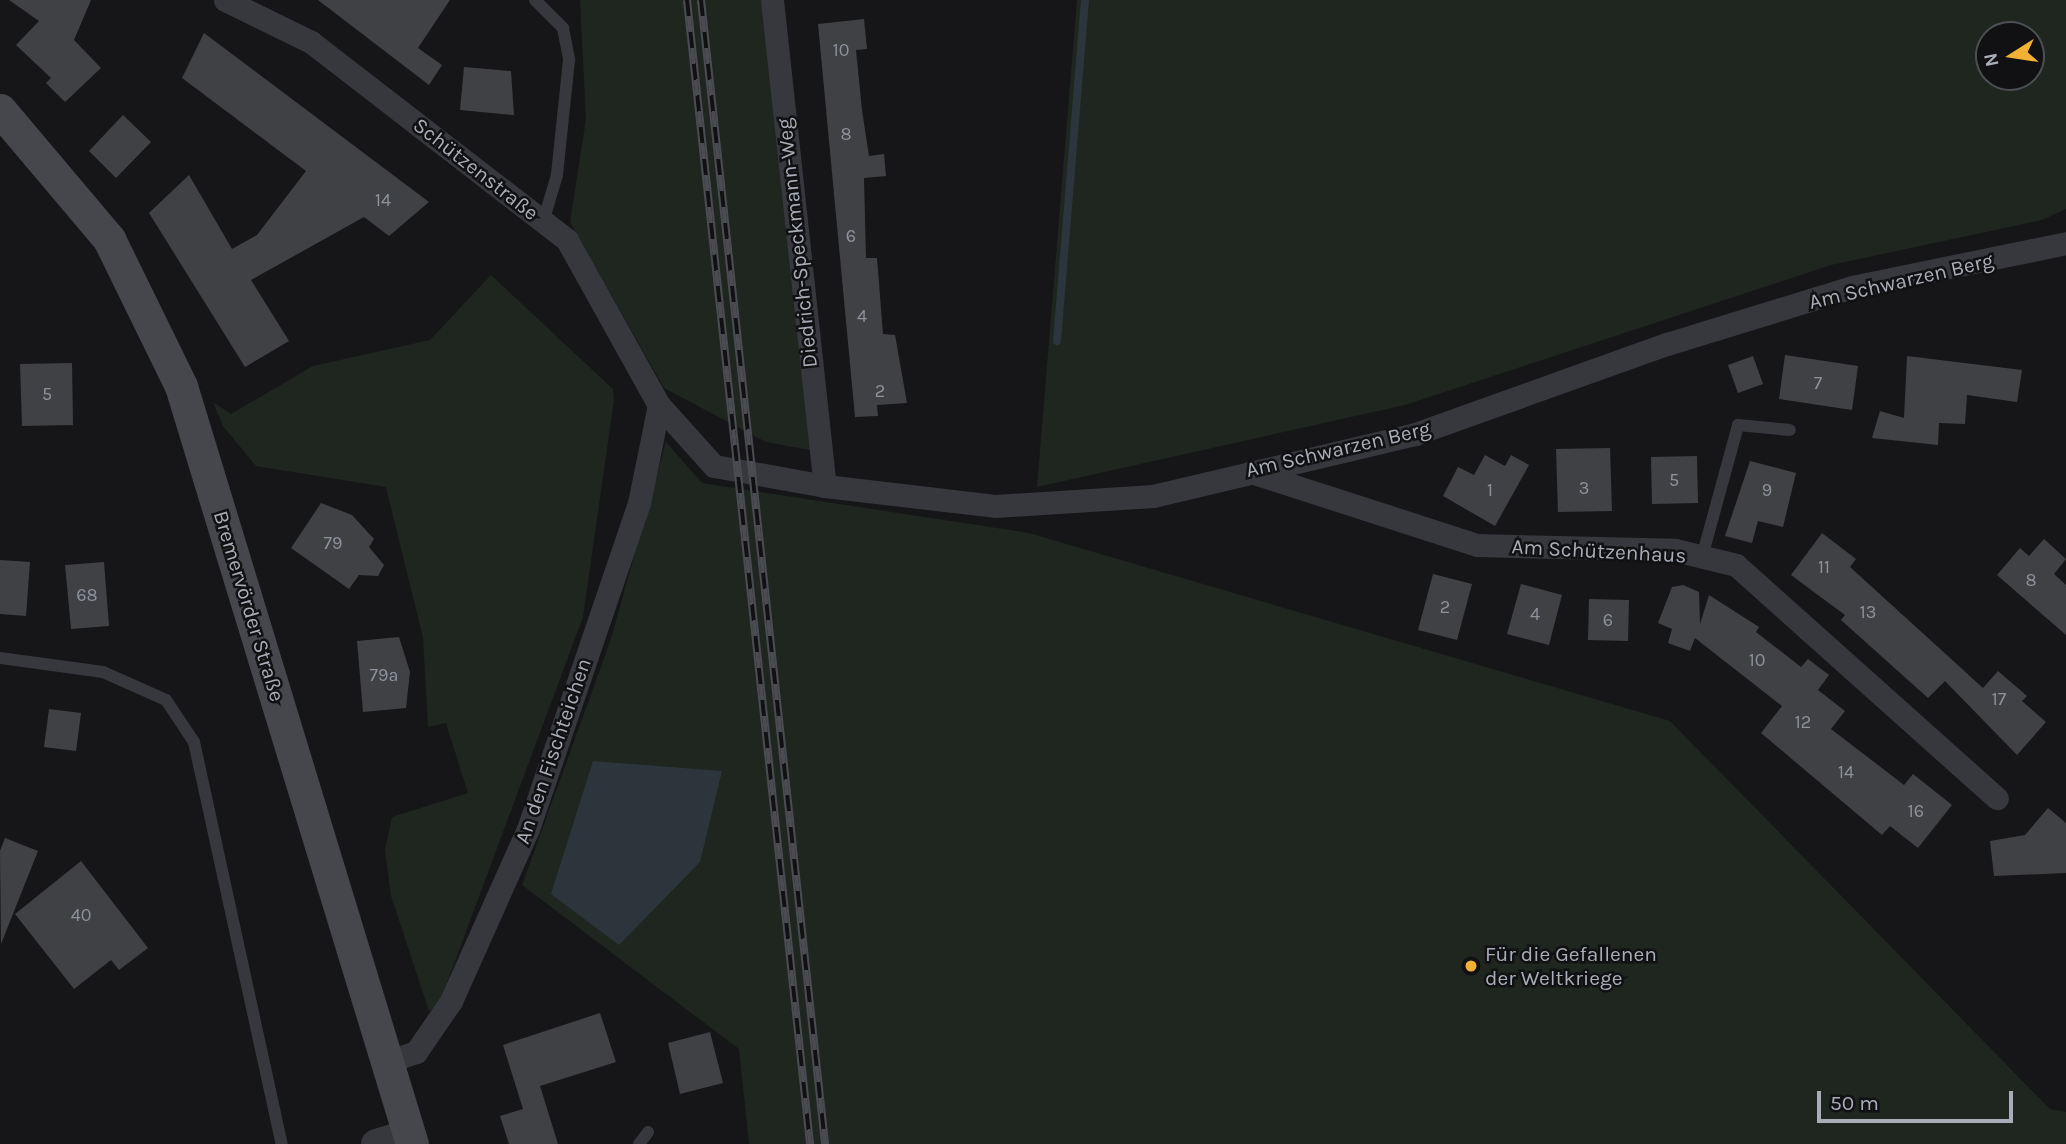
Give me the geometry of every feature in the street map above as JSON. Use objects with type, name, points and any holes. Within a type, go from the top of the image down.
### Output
[{"type":"main road","name":"Bremervörder Straße","points":[[0,110],[109,239],[181,386],[401,1057],[410,1139]]},
{"type":"street","name":"Schützenstraße","points":[[225,0],[311,41],[567,240],[659,405]]},
{"type":"street","name":"Diedrich-Speckmann-Weg","points":[[772,0],[825,486]]},
{"type":"street","name":"Am Schwarzen Berg","points":[[659,405],[714,466],[825,486],[995,506],[1153,496],[1248,471],[1415,434],[1667,344],[1852,287],[2066,243]]},
{"type":"street","name":"An den Fischteichen","points":[[401,1057],[451,1001],[528,829],[639,503],[659,405]]},
{"type":"street","name":"Am Schützenhaus","points":[[1248,471],[1477,545],[1675,550],[1736,565],[1997,798]]},
{"type":"street","points":[[376,1144],[410,1139]]},
{"type":"lane","points":[[535,0],[563,28],[569,60],[557,175],[544,222]]},
{"type":"lane","points":[[1702,557],[1738,425],[1790,430]]},
{"type":"lane","points":[[0,658],[103,672],[166,700],[194,742],[282,1144]]},
{"type":"lane","points":[[639,1144],[648,1132]]},
{"type":"shaded area","points":[[580,0],[767,0],[815,451],[766,442],[664,388],[570,222],[586,119]]},
{"type":"shaded area","points":[[1077,0],[2066,0],[2066,209],[2042,220],[1831,265],[1405,405],[1037,487]]},
{"type":"shaded area","points":[[491,275],[613,389],[614,400],[583,617],[438,1007],[429,1011],[391,896],[385,850],[392,817],[468,793],[446,723],[428,727],[423,638],[386,487],[256,466],[223,426],[213,402],[231,414],[313,366],[430,340]]},
{"type":"shaded area","points":[[666,442],[702,483],[1029,533],[1670,721],[2050,1109],[2066,1112],[2066,1144],[749,1144],[739,1049],[522,885],[610,642]]},
{"type":"shaded area","points":[[593,761],[722,771],[700,862],[619,945],[551,894]]},
{"type":"building","points":[[9,0],[91,0],[74,40],[101,68],[65,102],[46,83],[51,78],[16,45],[39,21]]},
{"type":"building","points":[[318,0],[450,0],[418,48],[442,65],[429,85]]},
{"type":"building","points":[[864,19],[867,49],[856,50],[862,110],[869,156],[884,154],[886,176],[864,178],[866,258],[877,258],[883,334],[895,335],[907,403],[877,405],[878,416],[855,417],[818,24]]},
{"type":"building","points":[[204,33],[429,202],[389,236],[364,217],[251,280],[289,341],[245,367],[149,213],[189,175],[232,249],[257,235],[306,171],[182,78]]},
{"type":"building","points":[[464,67],[511,71],[514,115],[460,110]]},
{"type":"building","points":[[123,115],[151,142],[116,178],[89,151]]},
{"type":"building","points":[[1785,355],[1858,366],[1852,410],[1779,399]]},
{"type":"building","points":[[1753,356],[1763,384],[1738,393],[1728,365]]},
{"type":"building","points":[[1907,356],[2022,370],[2017,402],[1967,395],[1965,424],[1939,423],[1938,445],[1872,438],[1880,411],[1904,418]]},
{"type":"building","points":[[72,363],[73,425],[22,426],[20,364]]},
{"type":"building","points":[[1610,448],[1612,511],[1558,512],[1556,449]]},
{"type":"building","points":[[1485,455],[1505,466],[1511,455],[1529,465],[1495,526],[1443,496],[1458,467],[1474,475]]},
{"type":"building","points":[[1697,456],[1698,503],[1652,504],[1651,457]]},
{"type":"building","points":[[1750,461],[1796,473],[1783,527],[1758,521],[1752,543],[1725,536]]},
{"type":"building","points":[[321,503],[352,515],[374,539],[369,547],[384,565],[378,576],[359,575],[349,589],[291,548]]},
{"type":"building","points":[[1822,533],[1856,559],[1850,567],[1983,688],[1998,671],[2027,696],[2022,701],[2046,722],[2017,755],[1945,681],[1928,698],[1841,620],[1845,615],[1791,575]]},
{"type":"building","points":[[2044,539],[2066,559],[2054,574],[2066,585],[2066,635],[1997,575],[2020,548],[2029,556]]},
{"type":"building","points":[[0,560],[30,562],[26,616],[0,614]]},
{"type":"building","points":[[104,562],[109,626],[71,629],[65,565]]},
{"type":"building","points":[[1433,574],[1472,584],[1457,640],[1418,630]]},
{"type":"building","points":[[1521,584],[1562,595],[1549,645],[1507,634]]},
{"type":"building","points":[[1683,585],[1699,592],[1700,624],[1709,595],[1759,627],[1756,632],[1801,667],[1808,659],[1829,675],[1818,690],[1845,711],[1831,729],[1904,785],[1913,774],[1952,805],[1918,848],[1890,826],[1882,835],[1761,733],[1782,706],[1695,638],[1690,651],[1668,643],[1672,629],[1658,623],[1672,587]]},
{"type":"building","points":[[1589,599],[1629,600],[1628,641],[1588,640]]},
{"type":"building","points":[[399,637],[410,672],[406,708],[363,712],[357,641]]},
{"type":"building","points":[[49,709],[81,713],[76,751],[44,747]]},
{"type":"building","points":[[2048,808],[2066,823],[2066,873],[1994,876],[1990,841],[2025,835]]},
{"type":"building","points":[[5,838],[38,851],[1,944],[0,851]]},
{"type":"building","points":[[81,861],[148,948],[119,970],[111,960],[74,989],[15,914]]},
{"type":"building","points":[[600,1013],[616,1062],[540,1086],[558,1144],[509,1144],[500,1116],[523,1109],[503,1045]]},
{"type":"building","points":[[710,1032],[723,1083],[680,1094],[668,1043]]},
{"type":"waterway","points":[[1057,341],[1085,0]]},
{"type":"railway","points":[[687,0],[810,1144]]},
{"type":"railway","points":[[701,0],[825,1144]]},
{"type":"place","name":"Für die Gefallenen der Weltkriege","points":[[1471,966]]}]
